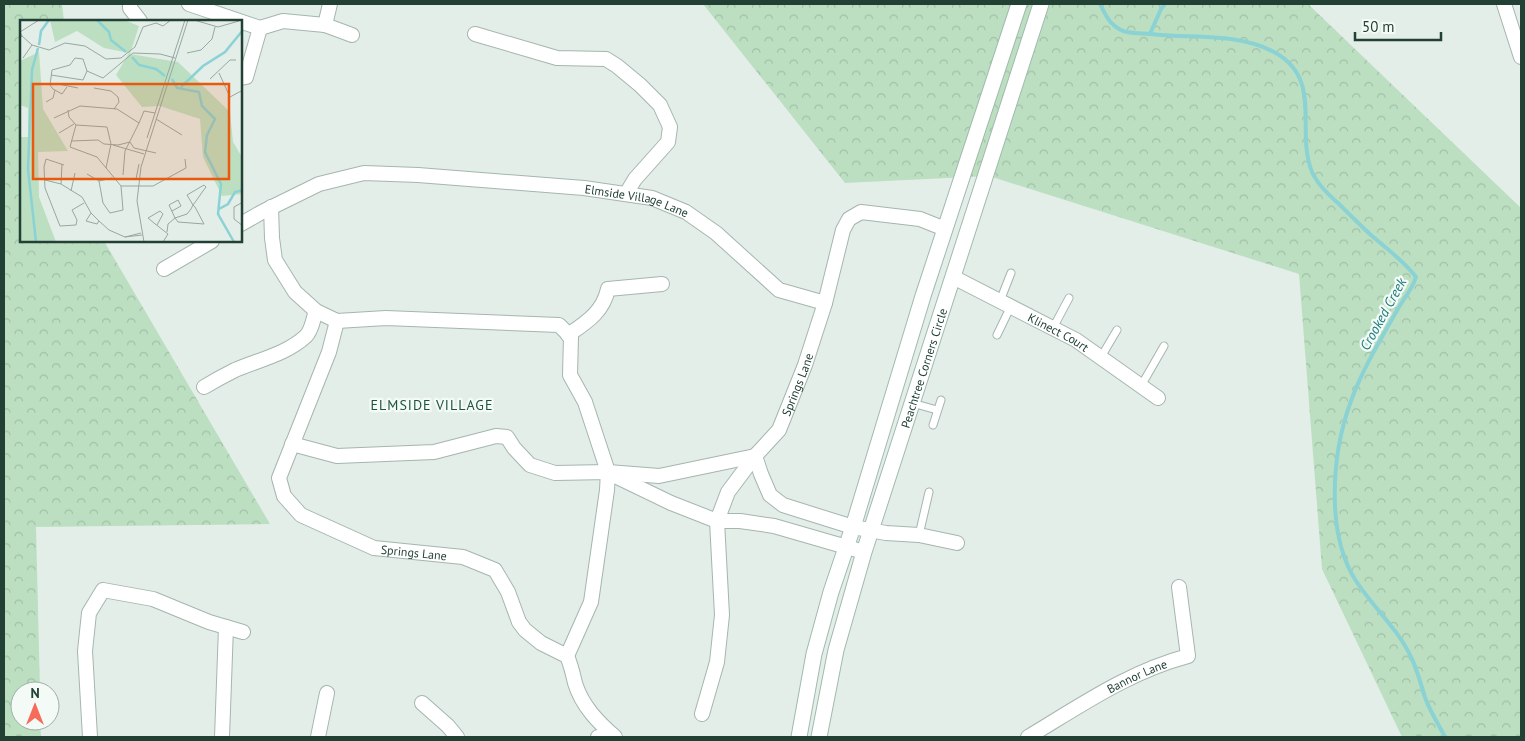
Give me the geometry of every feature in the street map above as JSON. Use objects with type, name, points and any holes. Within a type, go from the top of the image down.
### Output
[{"type":"street","points":[[130,4],[130,8],[139,20]]},
{"type":"street","points":[[189,4],[236,20]]},
{"type":"street","points":[[325,25],[330,4]]},
{"type":"street","name":"Peachtree Corners Circle","points":[[799,737],[814,654],[846,547],[945,229],[1019,4]]},
{"type":"street","name":"Peachtree Corners Circle","points":[[819,737],[836,650],[864,552],[1040,4]]},
{"type":"street","points":[[1504,4],[1521,57]]},
{"type":"street","points":[[242,22],[260,28],[283,21],[325,25],[352,35]]},
{"type":"street","points":[[242,78],[246,77],[260,28]]},
{"type":"street","points":[[476,34],[557,58],[606,59],[640,85],[660,105],[670,127],[668,142],[635,179],[626,194]]},
{"type":"street","name":"Elmside Village Lane","points":[[242,223],[319,184],[364,173],[418,175],[584,188],[652,198],[686,212],[716,233],[779,290],[825,303]]},
{"type":"street","points":[[271,207],[275,260],[296,292],[316,311],[337,321],[386,318],[559,325],[571,337],[570,375],[585,402],[608,472],[591,602],[567,656],[583,702],[590,713],[614,736]]},
{"type":"street","points":[[825,303],[843,230],[849,220],[861,212],[920,219],[945,229]]},
{"type":"street","points":[[164,269],[210,242]]},
{"type":"street","name":"Klinect Court","points":[[953,277],[1076,340],[1158,398]]},
{"type":"street","points":[[568,334],[596,314],[605,300],[608,289],[662,284]]},
{"type":"street","name":"Springs Lane","points":[[702,714],[717,662],[722,615],[717,521],[728,492],[755,456],[779,430],[805,365],[825,303]]},
{"type":"street","points":[[204,387],[234,370],[265,359],[300,341],[311,328],[316,311]]},
{"type":"street","name":"Springs Lane","points":[[337,321],[329,352],[279,478],[284,496],[301,515],[374,548],[463,557],[494,570],[508,592],[519,622],[525,630],[541,643],[567,656]]},
{"type":"street","points":[[292,444],[337,456],[434,452],[496,436],[507,436],[514,448],[530,465],[554,473],[608,472],[659,476],[755,456],[770,495],[783,505],[853,527],[919,535],[957,543]]},
{"type":"street","points":[[608,472],[671,503],[717,521],[740,521],[774,526],[864,552]]},
{"type":"street","points":[[774,526],[775,510],[783,505]]},
{"type":"street","name":"Bannor Lane","points":[[1028,737],[1124,680],[1162,663],[1188,656],[1179,587]]},
{"type":"street","points":[[90,737],[85,651],[89,613],[103,590],[152,599],[243,632]]},
{"type":"street","points":[[222,737],[226,627]]},
{"type":"street","points":[[318,737],[327,693]]},
{"type":"street","points":[[422,703],[448,726],[457,737]]},
{"type":"street","points":[[598,737],[614,736]]},
{"type":"lane","points":[[997,335],[1012,273]]},
{"type":"lane","points":[[1053,328],[1069,298]]},
{"type":"lane","points":[[1101,357],[1117,330]]},
{"type":"lane","points":[[1141,386],[1164,346]]},
{"type":"lane","points":[[933,425],[941,400]]},
{"type":"lane","points":[[912,403],[937,410]]},
{"type":"lane","points":[[919,535],[929,492]]},
{"type":"green space","points":[[4,4],[62,4],[64,20],[20,20],[20,242],[105,242],[270,524],[36,527],[40,681],[10,681],[10,731],[41,731],[41,737],[4,737]]},
{"type":"green space","points":[[703,4],[1308,4],[1521,208],[1521,737],[1402,737],[1322,569],[1299,274],[989,176],[845,183]]},
{"type":"waterway","name":"Crooked Creek","points":[[1100,4],[1110,22],[1124,31],[1244,41],[1274,52],[1289,63],[1299,76],[1304,91],[1306,139],[1308,156],[1314,177],[1372,236],[1401,260],[1416,277],[1411,289],[1373,353],[1361,377],[1344,421],[1336,468],[1336,516],[1339,540],[1346,562],[1356,581],[1406,647],[1416,668],[1428,705],[1445,737]]},
{"type":"waterway","points":[[1150,34],[1165,4]]},
{"type":"district","name":"ELMSIDE VILLAGE","points":[[432,405]]}]
